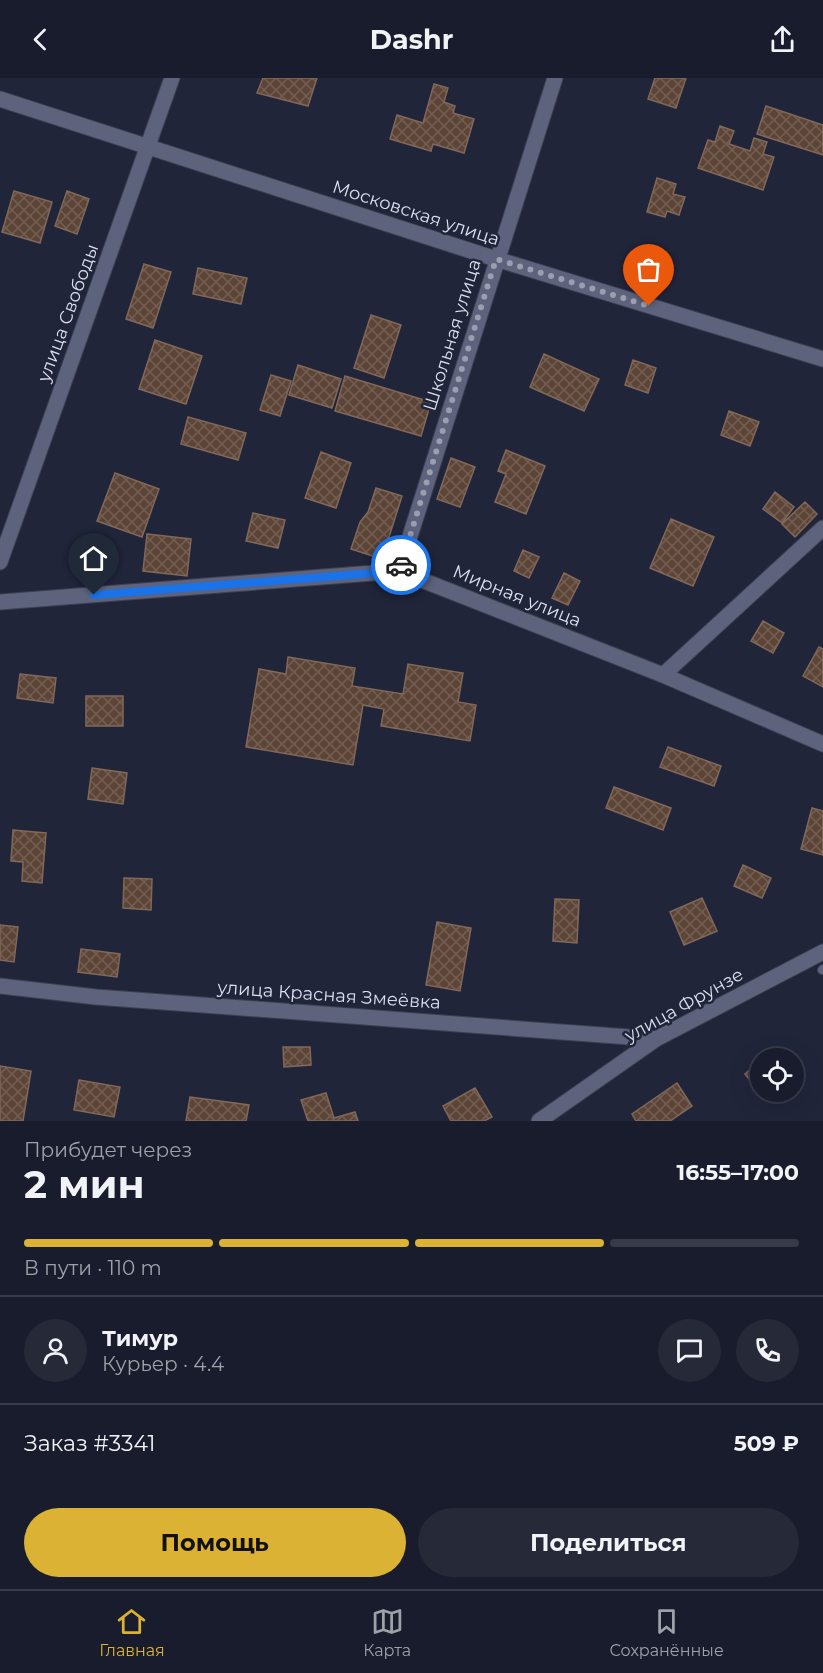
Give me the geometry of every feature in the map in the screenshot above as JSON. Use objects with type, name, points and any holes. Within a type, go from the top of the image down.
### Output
[{"type":"street","name":"улица Свободы","points":[[0,562],[172,78]]},
{"type":"street","name":"Школьная улица","points":[[399,571],[555,78]]},
{"type":"street","name":"Московская улица","points":[[0,99],[496,259],[823,359]]},
{"type":"street","points":[[663,675],[823,528]]},
{"type":"street","name":"Мирная улица","points":[[0,602],[399,571],[663,675],[823,744]]},
{"type":"street","name":"улица Фрунзе","points":[[539,1121],[656,1039],[823,952]]},
{"type":"street","name":"улица Красная Змеёвка","points":[[0,986],[96,997],[656,1039]]},
{"type":"building","points":[[263,78],[317,78],[308,106],[257,93]]},
{"type":"building","points":[[655,78],[686,78],[676,108],[648,99]]},
{"type":"building","points":[[434,84],[448,88],[444,102],[455,106],[453,113],[474,119],[464,153],[433,144],[431,151],[390,139],[397,115],[423,123]]},
{"type":"building","points":[[766,106],[823,125],[823,155],[757,134]]},
{"type":"building","points":[[720,126],[734,131],[729,144],[750,151],[754,138],[767,142],[763,154],[774,157],[763,190],[698,168],[708,140],[715,142]]},
{"type":"building","points":[[657,178],[676,184],[673,194],[685,197],[679,215],[667,211],[665,217],[647,212]]},
{"type":"building","points":[[14,191],[52,202],[40,243],[2,232]]},
{"type":"building","points":[[67,191],[89,199],[77,234],[55,226]]},
{"type":"building","points":[[144,264],[171,272],[153,328],[126,319]]},
{"type":"building","points":[[198,268],[247,278],[241,304],[193,294]]},
{"type":"building","points":[[371,315],[401,325],[384,378],[354,368]]},
{"type":"building","points":[[155,340],[202,356],[186,404],[139,389]]},
{"type":"building","points":[[544,354],[599,379],[584,411],[530,387]]},
{"type":"building","points":[[633,360],[656,368],[648,393],[625,385]]},
{"type":"building","points":[[298,365],[341,379],[332,408],[289,395]]},
{"type":"building","points":[[271,375],[291,381],[280,416],[260,410]]},
{"type":"building","points":[[345,376],[431,402],[421,436],[335,411]]},
{"type":"building","points":[[729,411],[759,422],[750,446],[721,435]]},
{"type":"building","points":[[188,417],[246,433],[238,460],[181,444]]},
{"type":"building","points":[[506,450],[545,466],[526,514],[495,502],[506,474],[498,471]]},
{"type":"building","points":[[321,452],[351,463],[336,508],[305,498]]},
{"type":"building","points":[[451,458],[475,467],[460,507],[437,499]]},
{"type":"building","points":[[115,473],[159,489],[142,537],[97,521]]},
{"type":"building","points":[[376,488],[402,496],[382,559],[351,549],[360,522],[368,512]]},
{"type":"building","points":[[775,492],[794,507],[782,523],[763,509]]},
{"type":"building","points":[[805,502],[817,514],[795,537],[782,524]]},
{"type":"building","points":[[253,513],[285,520],[278,548],[246,541]]},
{"type":"building","points":[[671,519],[714,537],[693,586],[650,568]]},
{"type":"building","points":[[147,534],[191,539],[187,576],[143,571]]},
{"type":"building","points":[[523,550],[539,557],[529,578],[514,571]]},
{"type":"building","points":[[564,573],[580,581],[568,605],[552,598]]},
{"type":"building","points":[[763,621],[784,633],[773,653],[751,641]]},
{"type":"building","points":[[819,647],[823,649],[823,687],[803,676]]},
{"type":"building","points":[[288,657],[355,668],[352,686],[403,694],[408,664],[463,673],[458,702],[476,705],[470,741],[381,726],[384,709],[363,705],[353,765],[246,747],[259,669],[286,674]]},
{"type":"building","points":[[20,674],[56,678],[53,703],[17,698]]},
{"type":"building","points":[[86,696],[123,696],[123,726],[86,726]]},
{"type":"building","points":[[668,747],[721,766],[714,786],[660,767]]},
{"type":"building","points":[[92,768],[127,773],[123,804],[88,799]]},
{"type":"building","points":[[614,787],[671,808],[663,830],[606,808]]},
{"type":"building","points":[[812,808],[823,811],[823,855],[801,849]]},
{"type":"building","points":[[13,830],[46,833],[42,883],[22,881],[23,862],[11,861]]},
{"type":"building","points":[[743,865],[771,878],[762,898],[734,886]]},
{"type":"building","points":[[124,878],[152,879],[151,910],[123,908]]},
{"type":"building","points":[[702,898],[717,931],[684,945],[670,912]]},
{"type":"building","points":[[555,899],[579,900],[577,943],[553,941]]},
{"type":"building","points":[[437,922],[471,928],[460,991],[426,985]]},
{"type":"building","points":[[0,925],[18,927],[14,962],[0,960]]},
{"type":"building","points":[[81,949],[120,954],[117,977],[78,972]]},
{"type":"building","points":[[283,1047],[310,1047],[311,1065],[284,1067]]},
{"type":"building","points":[[0,1066],[31,1071],[23,1121],[0,1121]]},
{"type":"building","points":[[750,1070],[750,1080],[745,1074]]},
{"type":"building","points":[[79,1080],[120,1087],[114,1117],[74,1110]]},
{"type":"building","points":[[677,1083],[692,1106],[670,1121],[636,1121],[632,1114]]},
{"type":"building","points":[[475,1088],[492,1117],[484,1121],[451,1121],[443,1106]]},
{"type":"building","points":[[326,1093],[334,1118],[355,1112],[358,1121],[308,1121],[301,1100]]},
{"type":"building","points":[[190,1097],[249,1105],[246,1121],[186,1121]]},
{"type":"way so far","points":[[401,565],[496,259],[649,306]]},
{"type":"route","points":[[94,595],[399,571],[401,565]]}]
